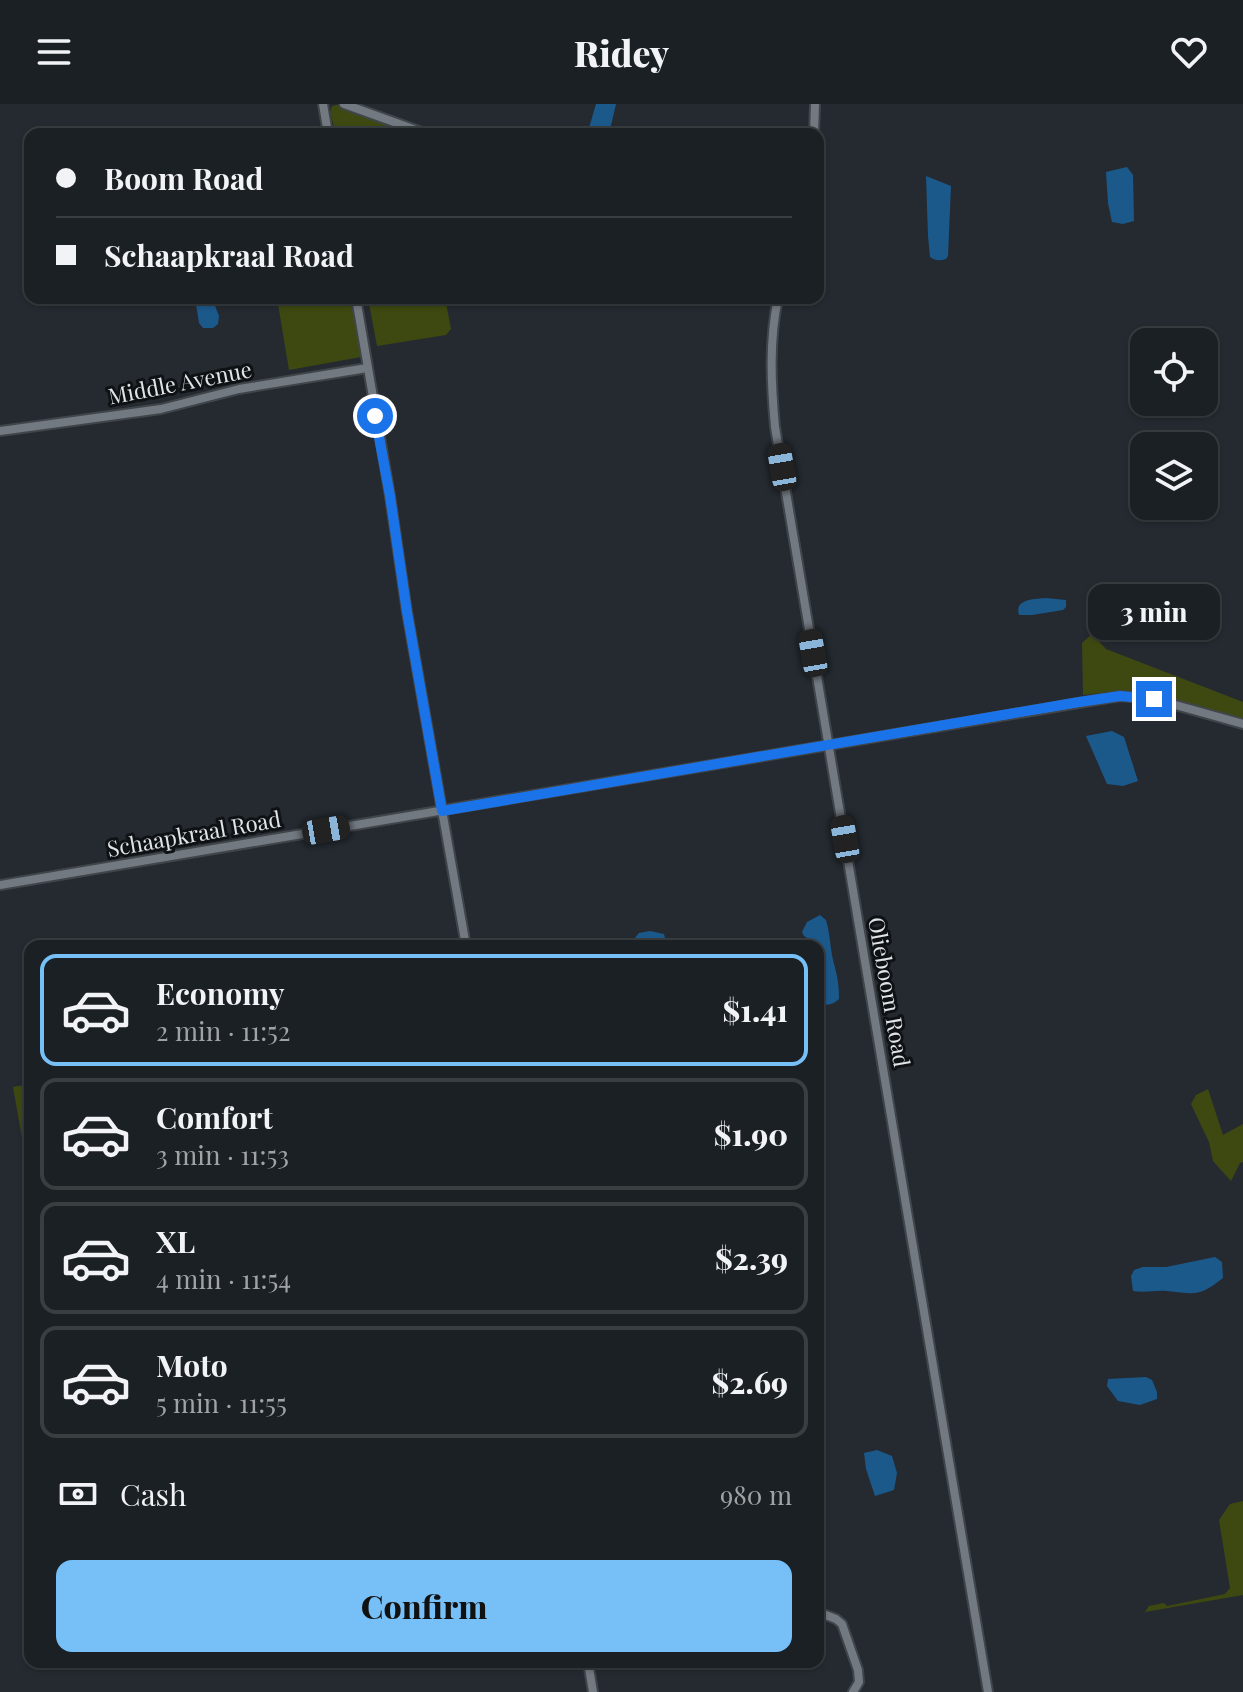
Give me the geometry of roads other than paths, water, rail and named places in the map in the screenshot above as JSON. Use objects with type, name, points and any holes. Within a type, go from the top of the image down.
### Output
[{"type":"street","points":[[323,104],[327,128]]},
{"type":"street","points":[[344,104],[410,128]]},
{"type":"street","points":[[814,128],[815,104]]},
{"type":"street","points":[[357,304],[465,940]]},
{"type":"street","name":"Olieboom Road","points":[[777,304],[771,352],[775,427],[988,1692]]},
{"type":"street","name":"Middle Avenue","points":[[0,431],[161,409],[239,389],[367,368]]},
{"type":"street","name":"Schaapkraal Road","points":[[0,885],[1120,696],[1154,699],[1243,724]]},
{"type":"street","points":[[824,1613],[842,1624],[858,1670],[859,1682],[853,1692]]},
{"type":"street","points":[[589,1668],[593,1692]]},
{"type":"water","points":[[596,104],[616,104],[610,128],[589,128]]},
{"type":"water","points":[[1127,167],[1133,175],[1134,221],[1123,224],[1112,222],[1106,172]]},
{"type":"water","points":[[926,176],[951,186],[946,259],[930,257]]},
{"type":"water","points":[[196,304],[214,304],[219,316],[218,324],[213,328],[203,328],[199,323]]},
{"type":"water","points":[[1046,598],[1066,600],[1066,607],[1063,610],[1019,615],[1022,603]]},
{"type":"water","points":[[1112,731],[1124,737],[1138,781],[1123,786],[1107,784],[1086,736]]},
{"type":"water","points":[[820,915],[826,920],[839,988],[839,999],[834,1003],[824,1005],[824,940],[808,940],[802,932],[807,922]]},
{"type":"water","points":[[650,931],[664,934],[666,940],[634,940],[639,933]]},
{"type":"water","points":[[1215,1257],[1222,1262],[1223,1278],[1202,1291],[1133,1291],[1131,1276],[1134,1270]]},
{"type":"water","points":[[1146,1377],[1152,1380],[1157,1399],[1140,1405],[1118,1401],[1107,1386],[1108,1379]]},
{"type":"water","points":[[877,1450],[892,1456],[897,1473],[894,1490],[875,1496],[864,1453]]}]
